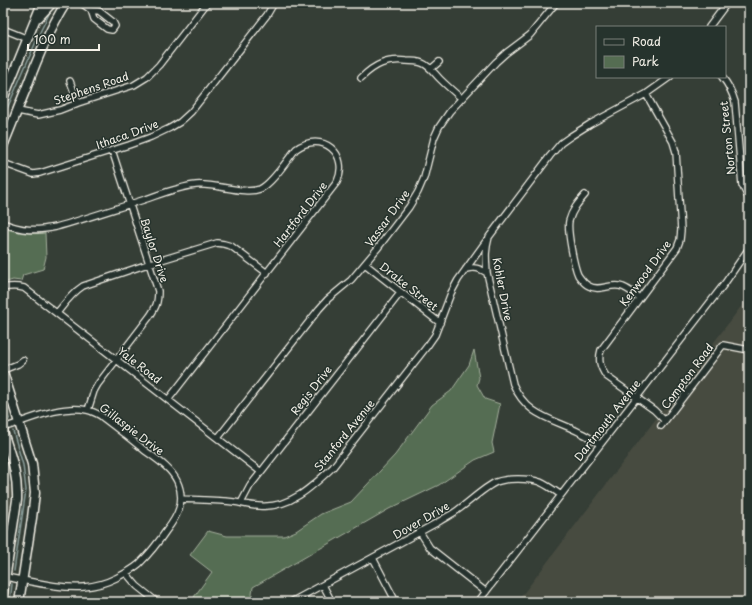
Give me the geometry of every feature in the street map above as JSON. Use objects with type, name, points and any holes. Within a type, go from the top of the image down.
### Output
[{"type":"street","points":[[4,96],[42,3]]},
{"type":"street","points":[[33,26],[52,3]]},
{"type":"street","points":[[3,146],[48,35],[57,16],[66,3]]},
{"type":"street","points":[[81,3],[91,10]]},
{"type":"street","name":"Ithaca Drive","points":[[3,163],[33,174],[40,173],[151,137],[170,128],[180,122],[191,112],[267,15],[274,3]]},
{"type":"street","name":"Vassar Drive","points":[[218,438],[319,309],[328,299],[351,280],[409,207],[424,178],[434,138],[439,127],[450,111],[506,52],[530,35],[556,3]]},
{"type":"street","points":[[710,26],[727,3]]},
{"type":"street","name":"Stephens Road","points":[[18,111],[38,115],[60,110],[134,85],[147,77],[159,65],[204,4]]},
{"type":"street","points":[[3,29],[28,39]]},
{"type":"street","points":[[361,78],[370,69],[387,61],[414,61],[431,69],[461,98]]},
{"type":"street","points":[[431,69],[439,62]]},
{"type":"street","name":"Kohler Drive","points":[[600,444],[581,433],[532,410],[517,394],[513,384],[487,273],[485,255],[489,237],[550,156],[561,144],[590,124],[646,94],[669,78]]},
{"type":"street","name":"Norton Street","points":[[723,78],[733,93],[735,102],[742,185],[749,199]]},
{"type":"street","points":[[70,81],[78,103]]},
{"type":"street","name":"Kenwood Drive","points":[[637,398],[606,376],[599,363],[599,356],[601,350],[677,248],[682,230],[676,152],[673,142],[646,94]]},
{"type":"street","name":"Hartford Drive","points":[[3,223],[25,230],[41,230],[75,222],[170,190],[197,185],[250,191],[256,190],[269,183],[296,149],[301,145],[308,142],[316,142],[324,143],[331,147],[340,160],[341,168],[337,182],[168,400]]},
{"type":"street","name":"Baylor Drive","points":[[88,410],[94,391],[98,384],[150,316],[158,299],[158,292],[112,150]]},
{"type":"street","points":[[585,195],[576,205],[572,213],[568,230],[570,244],[579,276],[589,287],[601,288],[617,285],[624,287],[639,298]]},
{"type":"street","name":"Stanford Avenue","points":[[181,499],[241,503],[259,506],[280,505],[293,500],[319,481],[333,467],[435,335],[451,293],[458,280],[489,237]]},
{"type":"street","points":[[57,314],[71,295],[83,286],[211,244],[217,243],[231,246],[267,273]]},
{"type":"street","name":"Dartmouth Avenue","points":[[478,602],[637,398],[725,283],[749,248]]},
{"type":"street","name":"Drake Street","points":[[365,264],[440,323]]},
{"type":"street","points":[[466,269],[474,267],[487,273]]},
{"type":"street","name":"Yale Road","points":[[3,288],[17,286],[24,288],[261,472]]},
{"type":"street","name":"Regis Drive","points":[[241,503],[250,486],[401,292]]},
{"type":"street","name":"Compton Road","points":[[637,398],[661,416],[663,423],[722,345],[749,350]]},
{"type":"street","points":[[19,602],[35,493],[32,464],[3,371],[23,360]]},
{"type":"street","name":"Gillaspie Drive","points":[[3,428],[60,410],[77,408],[88,410],[101,416],[168,468],[180,489],[181,499]]},
{"type":"street","points":[[3,432],[16,473],[18,486],[3,593]]},
{"type":"street","name":"Dover Drive","points":[[291,602],[457,511],[480,493],[498,482],[508,479],[531,480],[544,484],[561,495]]},
{"type":"street","points":[[5,577],[58,586],[83,587],[95,586],[111,580],[138,565],[151,552],[173,523],[181,499]]},
{"type":"street","points":[[420,532],[430,548],[486,592]]},
{"type":"street","points":[[373,558],[396,602]]},
{"type":"street","points":[[126,573],[137,586],[157,602]]},
{"type":"street","points":[[323,585],[332,602]]},
{"type":"shaded area","points":[[749,296],[749,602],[517,602]]},
{"type":"shaded area","points":[[3,484],[13,485],[3,568]]},
{"type":"green space","points":[[3,228],[24,233],[45,233],[46,257],[43,269],[23,275],[21,281],[13,280],[3,283]]},
{"type":"green space","points":[[474,350],[479,378],[477,385],[485,399],[500,404],[492,443],[494,452],[475,460],[439,485],[389,509],[253,587],[251,602],[200,602],[194,597],[212,572],[190,555],[208,531],[227,536],[284,536],[296,531],[321,514],[351,502],[395,455],[432,405],[451,391],[469,365]]},
{"type":"waterway","points":[[3,118],[51,10]]},
{"type":"waterway","points":[[3,401],[9,419]]},
{"type":"waterway","points":[[13,431],[23,465],[26,490],[14,571]]},
{"type":"waterway","points":[[10,602],[12,584]]}]
